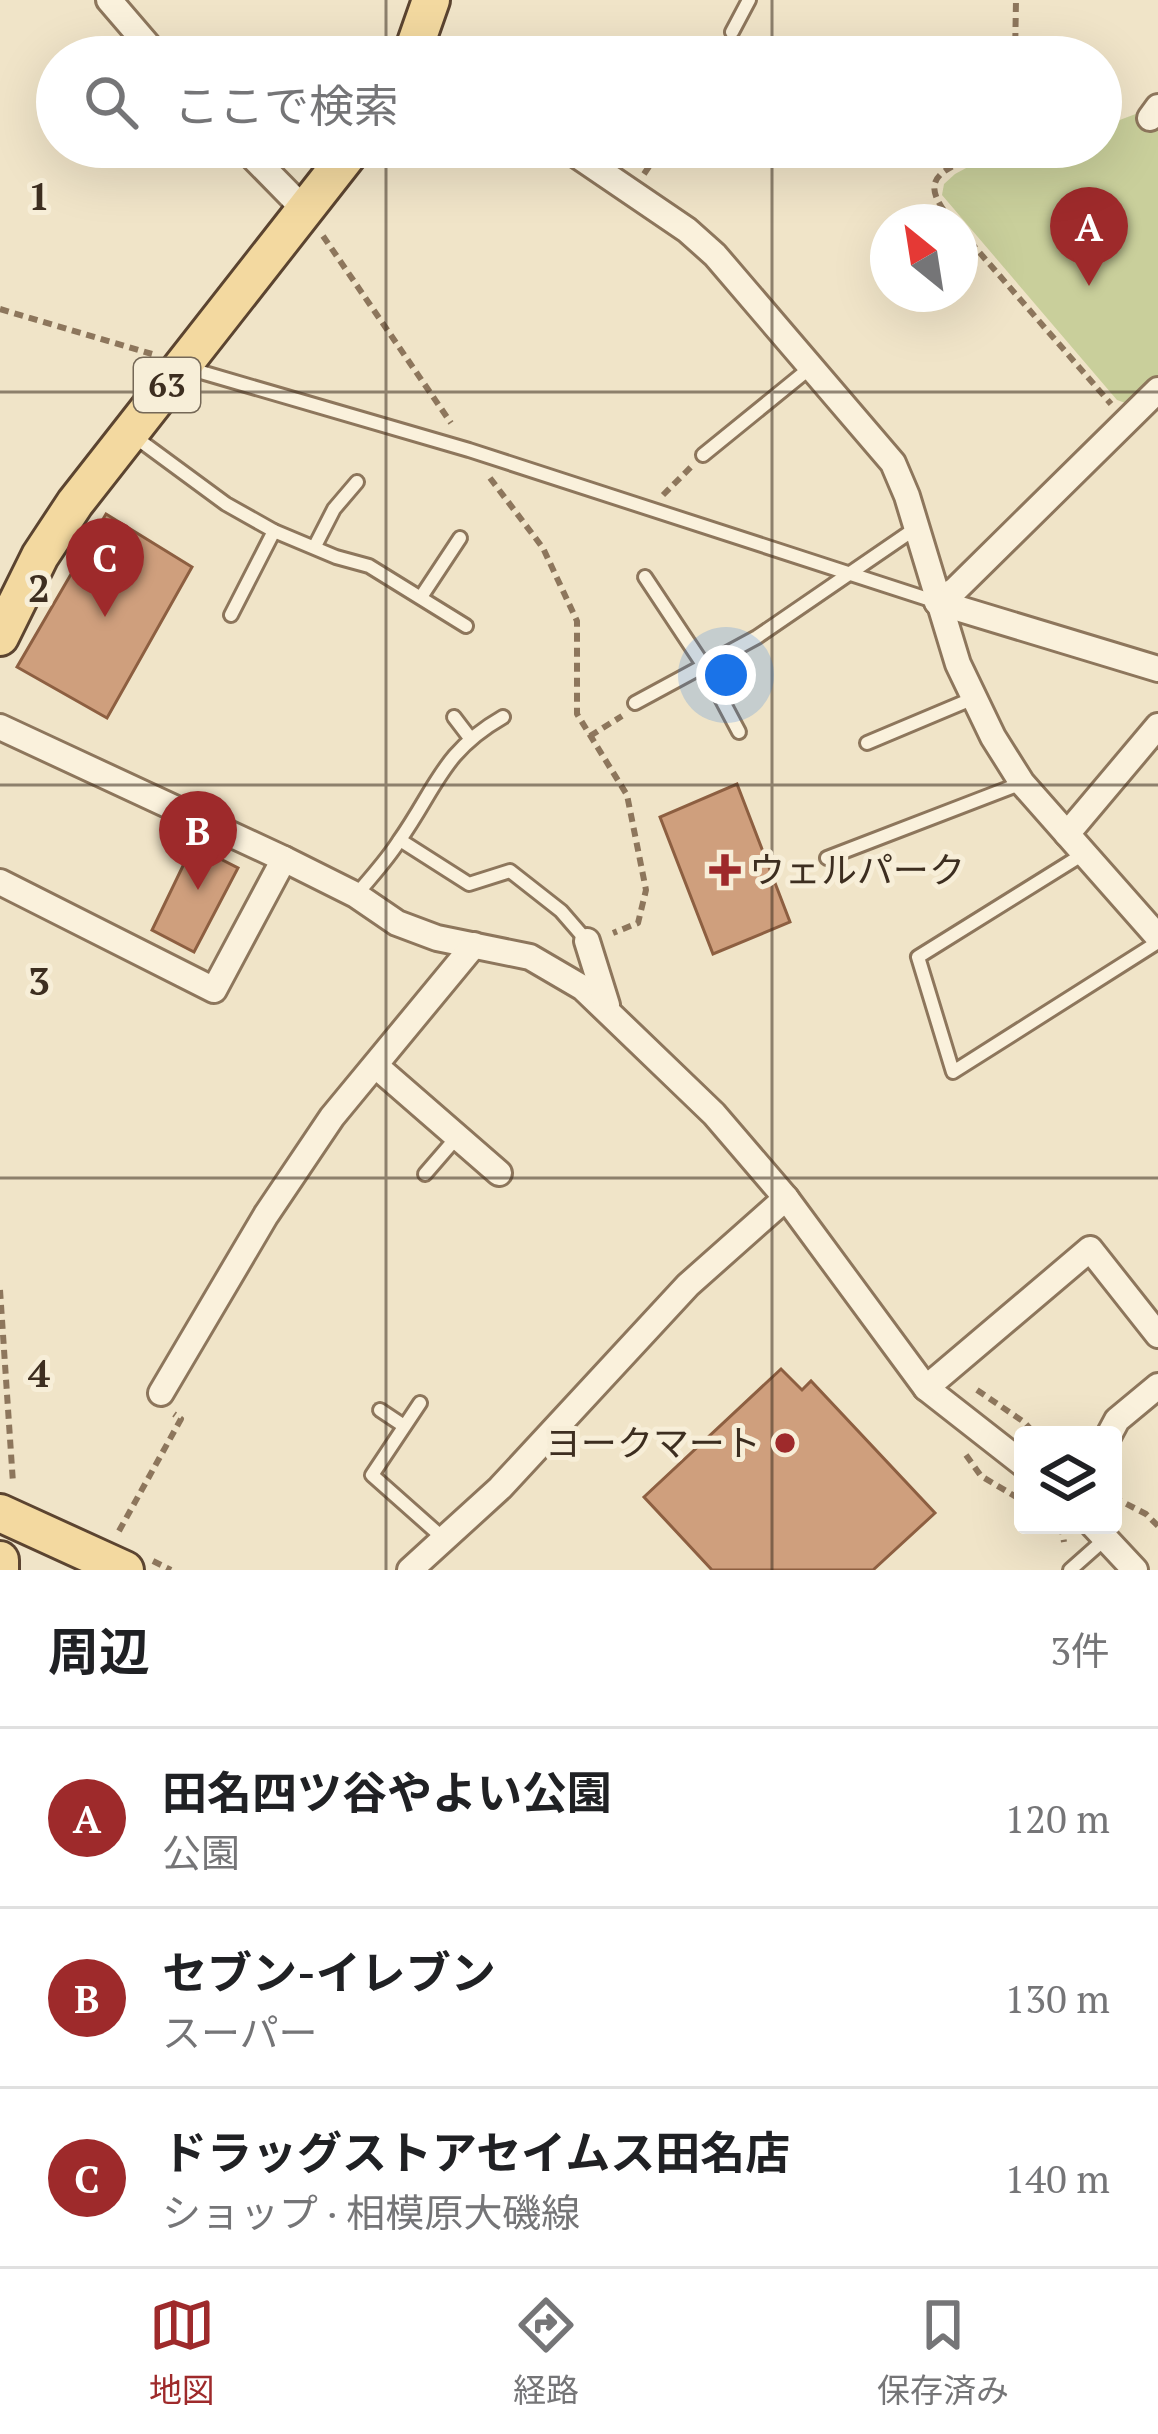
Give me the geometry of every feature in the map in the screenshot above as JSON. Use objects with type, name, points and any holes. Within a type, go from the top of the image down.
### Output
[{"type":"main road","points":[[424,36],[431,0]]},
{"type":"main road","name":"63","points":[[0,637],[40,556],[129,432],[337,168]]},
{"type":"main road","points":[[6,1496],[119,1556]]},
{"type":"main road","points":[[0,1560],[0,1570]]},
{"type":"street","points":[[109,0],[140,36]]},
{"type":"street","points":[[264,168],[295,200]]},
{"type":"street","points":[[597,168],[715,255],[892,463],[917,527],[958,664],[974,698],[1022,783],[1158,940]]},
{"type":"street","points":[[937,602],[955,590],[1158,390]]},
{"type":"street","points":[[937,602],[1158,669]]},
{"type":"street","points":[[1067,834],[1158,726]]},
{"type":"street","points":[[0,727],[284,859],[398,923],[437,938],[530,957],[608,1007],[714,1114],[786,1198],[926,1388],[1014,1457]]},
{"type":"street","points":[[0,882],[214,990],[284,859]]},
{"type":"street","points":[[586,941],[608,1007]]},
{"type":"street","points":[[161,1393],[266,1215],[332,1117],[474,945]]},
{"type":"street","points":[[376,1066],[499,1172]]},
{"type":"street","points":[[410,1570],[500,1487],[688,1285],[786,1198]]},
{"type":"street","points":[[926,1388],[1090,1249],[1158,1335]]},
{"type":"street","points":[[1114,1426],[1158,1386]]},
{"type":"street","points":[[1103,1534],[1135,1570]]},
{"type":"lane","points":[[732,32],[749,0]]},
{"type":"lane","points":[[703,455],[811,367]]},
{"type":"lane","points":[[201,372],[469,450],[937,602]]},
{"type":"lane","points":[[129,432],[226,505],[274,531],[369,566],[466,626]]},
{"type":"lane","points":[[315,546],[334,509],[357,482]]},
{"type":"lane","points":[[635,703],[757,637],[917,527]]},
{"type":"lane","points":[[231,615],[274,531]]},
{"type":"lane","points":[[421,597],[460,538]]},
{"type":"lane","points":[[645,577],[704,666],[739,733]]},
{"type":"lane","points":[[867,743],[974,698]]},
{"type":"lane","points":[[454,717],[470,738]]},
{"type":"lane","points":[[356,896],[400,840],[446,762],[470,738],[503,717]]},
{"type":"lane","points":[[827,858],[1022,783]]},
{"type":"lane","points":[[400,840],[469,884],[510,871],[561,910],[586,941]]},
{"type":"lane","points":[[1085,853],[918,957],[953,1072],[1158,940]]},
{"type":"lane","points":[[425,1174],[457,1136]]},
{"type":"lane","points":[[420,1403],[372,1474],[443,1538]]},
{"type":"lane","points":[[380,1410],[404,1426]]},
{"type":"lane","points":[[1072,1569],[1098,1534]]},
{"type":"path","points":[[1015,36],[1016,0]]},
{"type":"path","points":[[937,204],[932,188],[936,177],[953,168]]},
{"type":"path","points":[[316,225],[469,450],[543,548],[577,621],[577,714],[627,795],[646,890],[638,922],[586,941]]},
{"type":"path","points":[[978,251],[1127,422]]},
{"type":"path","points":[[0,309],[170,359]]},
{"type":"path","points":[[648,510],[703,455]]},
{"type":"path","points":[[590,736],[637,708],[635,703]]},
{"type":"path","points":[[0,1291],[6,1496]]},
{"type":"path","points":[[973,1388],[1028,1426]]},
{"type":"path","points":[[119,1556],[181,1419],[162,1406],[161,1393]]},
{"type":"path","points":[[961,1449],[981,1476],[1014,1496]]},
{"type":"path","points":[[1122,1502],[1158,1526]]},
{"type":"path","points":[[1062,1534],[1064,1542]]},
{"type":"green space","points":[[1141,112],[1158,124],[1158,376],[1131,405],[1117,400],[978,237],[978,204],[950,204],[942,195],[944,184],[966,168],[1122,168],[1122,119]]},
{"type":"building","points":[[106,514],[192,567],[107,718],[17,667]]},
{"type":"building","name":"ウェルパーク","points":[[737,784],[790,922],[713,954],[660,817]]},
{"type":"building","points":[[193,845],[238,868],[194,952],[152,930]]},
{"type":"building","name":"ヨークマート","points":[[781,1369],[802,1390],[811,1381],[935,1513],[873,1570],[712,1570],[644,1497]]},
{"type":"place","name":"田名四ツ谷やよい公園","points":[[1089,286]]},
{"type":"place","name":"ドラッグストアセイムス田名店","points":[[105,617]]},
{"type":"place","name":"ウェルパーク","points":[[725,870]]},
{"type":"place","name":"セブン-イレブン","points":[[198,890]]},
{"type":"place","name":"ヨークマート","points":[[785,1443]]}]
